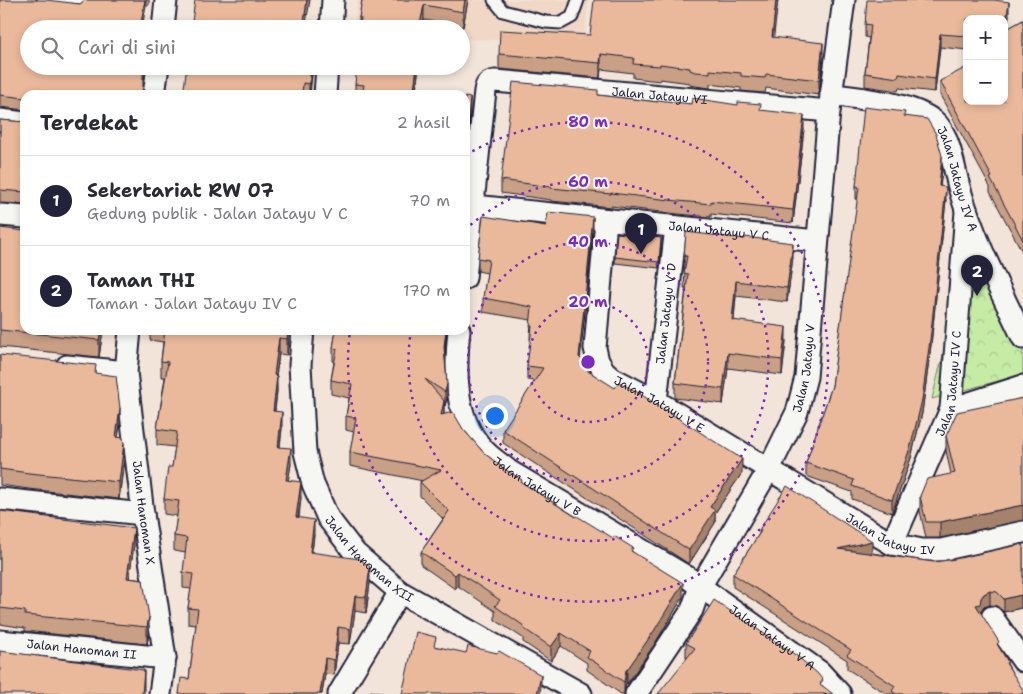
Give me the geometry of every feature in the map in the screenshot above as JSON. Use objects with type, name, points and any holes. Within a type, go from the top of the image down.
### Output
[{"type":"street","points":[[48,0],[76,4]]},
{"type":"street","points":[[164,20],[166,0]]},
{"type":"street","points":[[332,20],[334,0]]},
{"type":"street","name":"Jalan Jatayu V","points":[[636,694],[692,610],[700,587],[769,469],[797,412],[806,377],[830,102],[844,0]]},
{"type":"street","points":[[155,90],[157,75]]},
{"type":"street","points":[[325,90],[326,75]]},
{"type":"street","name":"Jalan Jatayu VI","points":[[470,198],[484,91],[485,86],[490,82],[830,102]]},
{"type":"street","name":"Jalan Jatayu IV A","points":[[830,102],[905,107],[921,112],[936,122],[945,136],[966,211],[1023,338]]},
{"type":"street","points":[[0,120],[20,122]]},
{"type":"street","name":"Jalan Jatayu V C","points":[[470,206],[817,241]]},
{"type":"street","name":"Jalan Jatayu IV C","points":[[892,544],[951,409],[966,211]]},
{"type":"street","points":[[0,214],[20,216]]},
{"type":"street","name":"Jalan Jatayu V E","points":[[606,220],[595,348],[598,361],[604,371],[612,378],[656,401],[769,469]]},
{"type":"street","name":"Jalan Jatayu V D","points":[[656,401],[676,227]]},
{"type":"street","name":"Jalan Hanoman X","points":[[130,335],[126,372],[143,514],[165,658],[160,694]]},
{"type":"street","name":"Jalan Hanoman XII","points":[[303,335],[300,365],[302,415],[306,452],[313,484],[328,518],[355,553],[400,592],[580,694]]},
{"type":"street","name":"Jalan Jatayu V B","points":[[458,335],[458,390],[465,423],[482,449],[509,471],[687,577],[700,587]]},
{"type":"street","points":[[48,364],[126,372]]},
{"type":"street","points":[[951,409],[1023,386]]},
{"type":"street","name":"Jalan Jatayu IV","points":[[769,469],[892,544],[922,550],[941,550],[1023,532]]},
{"type":"street","points":[[0,499],[143,514]]},
{"type":"street","name":"Jalan Jatayu V A","points":[[700,587],[820,672],[840,694]]},
{"type":"street","points":[[339,694],[400,592]]},
{"type":"street","points":[[992,617],[1023,662]]},
{"type":"street","name":"Jalan Hanoman II","points":[[0,641],[165,658]]},
{"type":"lane","points":[[494,0],[504,11],[546,22],[561,23],[572,17],[578,0]]},
{"type":"shaded area","points":[[358,0],[589,0],[583,43],[470,39],[470,20],[355,20]]},
{"type":"green space","points":[[971,243],[1023,350],[1023,374],[932,399]]},
{"type":"building","points":[[0,0],[46,0],[80,4],[85,0],[145,0],[142,20],[20,20],[20,75],[143,75],[142,90],[20,90],[20,97],[0,95]]},
{"type":"building","points":[[195,0],[307,0],[304,20],[192,20]]},
{"type":"building","points":[[362,0],[465,0],[463,12],[424,5],[421,20],[361,20],[361,18],[359,18]]},
{"type":"building","points":[[594,0],[776,0],[772,37],[823,43],[819,80],[766,74],[765,78],[741,76],[741,73],[710,70],[710,73],[695,72],[690,70],[690,68],[660,64],[660,66],[633,64],[634,58],[601,54],[600,63],[499,54],[500,30],[590,35]]},
{"type":"building","points":[[867,0],[994,0],[1009,2],[1007,15],[963,15],[963,36],[940,34],[935,79],[899,74],[898,78],[865,73],[871,25],[865,24]]},
{"type":"building","points":[[1023,20],[1023,240],[990,178],[992,177],[940,81],[963,69],[963,105],[1008,105],[1008,28]]},
{"type":"building","points":[[186,75],[310,75],[309,84],[303,83],[302,90],[184,90]]},
{"type":"building","points":[[356,75],[416,75],[414,90],[363,90],[364,85],[355,84]]},
{"type":"building","points":[[513,82],[598,90],[598,95],[658,102],[658,100],[691,104],[692,98],[738,105],[738,102],[761,104],[760,110],[804,115],[793,210],[711,201],[711,204],[551,188],[501,180]]},
{"type":"building","points":[[864,107],[905,112],[904,116],[927,119],[936,134],[942,156],[939,186],[946,187],[922,400],[911,445],[892,500],[852,486],[854,480],[806,463],[832,386],[859,187],[856,186]]},
{"type":"building","points":[[0,120],[20,122],[20,192],[0,190]]},
{"type":"building","points":[[548,212],[593,217],[579,357],[585,363],[588,371],[615,388],[619,382],[637,392],[742,459],[710,507],[715,510],[689,550],[503,430],[543,368],[527,366],[532,326],[530,326],[532,307],[483,298],[489,260],[478,258],[483,216],[546,226]]},
{"type":"building","points":[[0,228],[20,230],[20,332],[0,330]]},
{"type":"building","points":[[686,232],[793,243],[787,288],[736,281],[732,320],[786,327],[782,360],[728,353],[723,389],[675,383],[688,274],[684,273],[687,256],[684,256]]},
{"type":"building","points":[[617,233],[661,238],[659,262],[615,257]]},
{"type":"building","points":[[50,335],[100,335],[99,340]]},
{"type":"building","points":[[164,335],[287,335],[287,339],[279,338],[274,375],[277,376],[273,411],[282,412],[278,447],[291,448],[286,480],[301,482],[296,517],[314,520],[310,552],[360,559],[370,567],[366,597],[355,596],[350,629],[338,627],[334,660],[325,658],[320,694],[179,694],[181,678],[189,679],[198,609],[188,608],[193,574],[183,572],[187,538],[174,536],[179,501],[164,499],[168,467],[172,467],[177,432],[157,429],[168,362],[161,361]]},
{"type":"building","points":[[335,335],[445,335],[444,347],[447,384],[445,392],[425,379],[444,401],[441,415],[453,412],[463,429],[484,453],[522,480],[521,482],[576,517],[613,538],[614,536],[633,548],[631,551],[683,583],[654,631],[626,670],[624,682],[587,657],[590,651],[561,633],[551,647],[495,606],[500,600],[458,572],[455,575],[421,552],[449,511],[420,482],[441,470],[350,452],[356,418],[346,416],[352,384],[331,380],[337,349],[333,348]]},
{"type":"building","points":[[0,355],[96,365],[95,373],[116,376],[120,408],[116,437],[123,438],[124,443],[119,482],[0,469]]},
{"type":"building","points":[[1023,398],[1023,505],[940,522],[926,522],[920,496],[927,479],[955,473],[946,436],[957,412]]},
{"type":"building","points":[[787,486],[872,541],[838,549],[934,562],[1023,544],[1023,598],[1021,595],[1004,599],[997,592],[990,591],[984,594],[980,604],[976,605],[999,642],[997,644],[1008,662],[1006,663],[1023,690],[1023,694],[896,694],[892,691],[895,686],[847,655],[851,650],[733,574]]},
{"type":"building","points":[[0,511],[134,528],[127,578],[143,580],[149,617],[147,627],[25,615],[25,611],[0,608]]},
{"type":"building","points":[[714,600],[797,656],[817,673],[823,680],[820,684],[833,694],[658,694],[695,648],[686,643]]},
{"type":"building","points":[[416,632],[436,637],[434,646],[466,653],[468,646],[497,653],[499,651],[541,675],[537,694],[402,694]]},
{"type":"building","points":[[0,651],[144,670],[142,694],[0,694]]},
{"type":"building","points":[[371,691],[385,694],[371,694]]},
{"type":"place","name":"Sekertariat RW 07","points":[[641,254]]},
{"type":"place","name":"Taman THI","points":[[977,296]]}]
